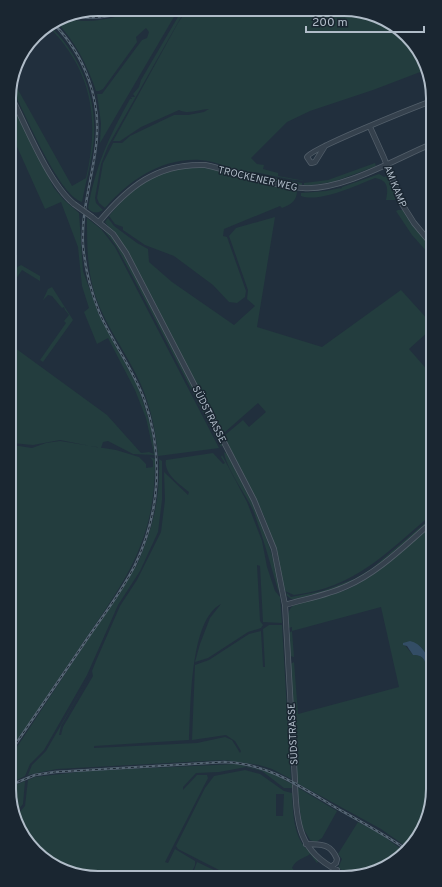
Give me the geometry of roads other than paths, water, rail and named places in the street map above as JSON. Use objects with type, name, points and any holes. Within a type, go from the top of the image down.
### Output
[{"type":"street","points":[[325,146],[426,103]]},
{"type":"street","name":"SÜDSTRASSE","points":[[16,106],[52,177],[62,192],[74,204],[99,222],[112,234],[126,253],[254,500],[274,549],[285,605],[295,784],[299,825],[306,844],[331,867],[337,870]]},
{"type":"street","name":"AM KAMP","points":[[370,127],[405,210],[426,237]]},
{"type":"street","name":"TROCKENER WEG","points":[[99,222],[134,187],[150,176],[168,169],[194,165],[205,166],[284,185],[308,188],[334,185],[426,146]]},
{"type":"street","points":[[285,605],[334,591],[360,580],[376,569],[426,527]]},
{"type":"street","points":[[306,844],[320,843],[331,849],[337,859],[336,863],[331,867]]},
{"type":"water","points":[[410,641],[418,644],[426,654],[426,662],[420,656],[413,655],[407,646],[403,645],[403,643]]},
{"type":"railway","points":[[85,17],[107,16]]},
{"type":"railway","points":[[16,744],[130,575],[150,525],[156,483],[157,462],[155,441],[144,399],[134,377],[100,314],[91,289],[85,263],[83,232],[87,196],[96,146],[96,112],[89,80],[82,64],[74,49],[57,27]]},
{"type":"railway","points":[[16,783],[35,775],[55,772],[224,762],[239,763],[254,766],[281,776],[402,847]]}]
